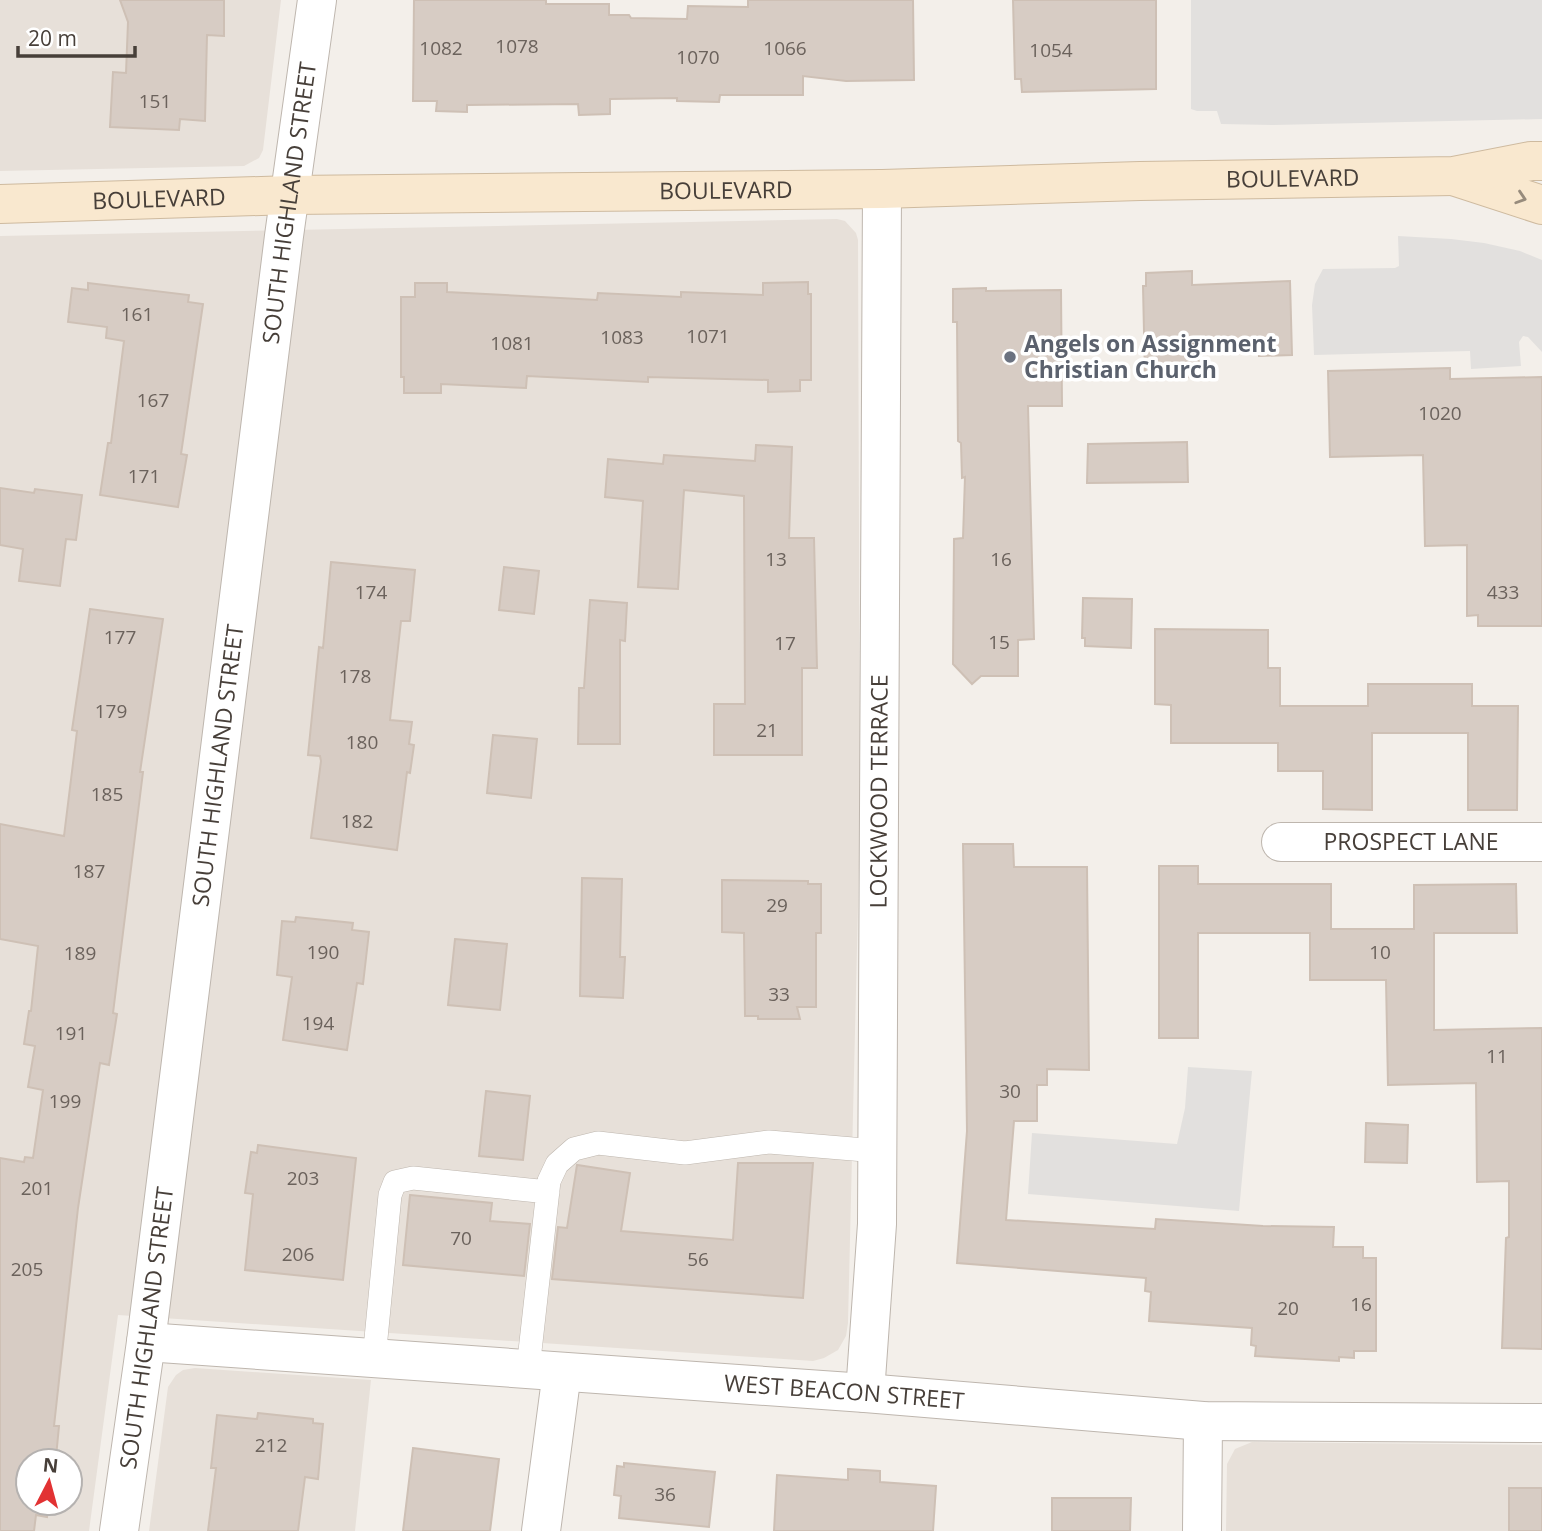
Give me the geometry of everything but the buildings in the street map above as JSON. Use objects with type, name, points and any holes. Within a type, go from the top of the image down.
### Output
[{"type":"main road","name":"BOULEVARD","points":[[0,205],[290,195],[882,188],[1454,176],[1542,161]]},
{"type":"main road","name":"BOULEVARD","points":[[1454,176],[1542,205]]},
{"type":"street","name":"SOUTH HIGHLAND STREET","points":[[119,1531],[146,1342],[290,195],[317,0]]},
{"type":"street","name":"LOCKWOOD TERRACE","points":[[865,1393],[877,1224],[882,188]]},
{"type":"street","name":"PROSPECT LANE","points":[[1280,842],[1542,842]]},
{"type":"street","name":"WEST BEACON STREET","points":[[146,1342],[865,1393],[1203,1421],[1542,1423]]},
{"type":"street","points":[[541,1531],[545,1371]]},
{"type":"street","points":[[1202,1531],[1203,1421]]},
{"type":"lane","points":[[545,1371],[549,1181],[557,1164],[574,1149],[598,1143],[685,1153],[769,1142],[877,1151]]},
{"type":"lane","points":[[374,1359],[390,1195],[395,1182],[413,1178],[548,1192]]},
{"type":"shaded area","points":[[0,0],[281,0],[263,150],[259,158],[244,166],[0,171]]},
{"type":"shaded area","points":[[1191,0],[1542,0],[1542,119],[1221,124],[1217,111],[1191,109]]},
{"type":"shaded area","points":[[837,219],[845,221],[856,233],[858,240],[860,823],[848,1323],[846,1336],[838,1350],[813,1361],[118,1315],[89,1531],[0,1531],[0,236]]},
{"type":"shaded area","points":[[1398,236],[1484,243],[1520,251],[1542,260],[1542,352],[1528,337],[1523,336],[1519,342],[1521,366],[1471,369],[1470,351],[1314,355],[1312,305],[1315,284],[1323,269],[1395,268],[1399,266]]},
{"type":"shaded area","points":[[1188,1067],[1252,1071],[1239,1211],[1028,1194],[1032,1133],[1177,1144],[1185,1108]]},
{"type":"shaded area","points":[[195,1368],[371,1380],[355,1531],[149,1531],[168,1387],[183,1370]]},
{"type":"shaded area","points":[[1252,1442],[1542,1445],[1542,1531],[1226,1531],[1227,1464],[1235,1449]]},
{"type":"place","name":"Angels on Assignment Christian Church","points":[[1010,357]]}]
